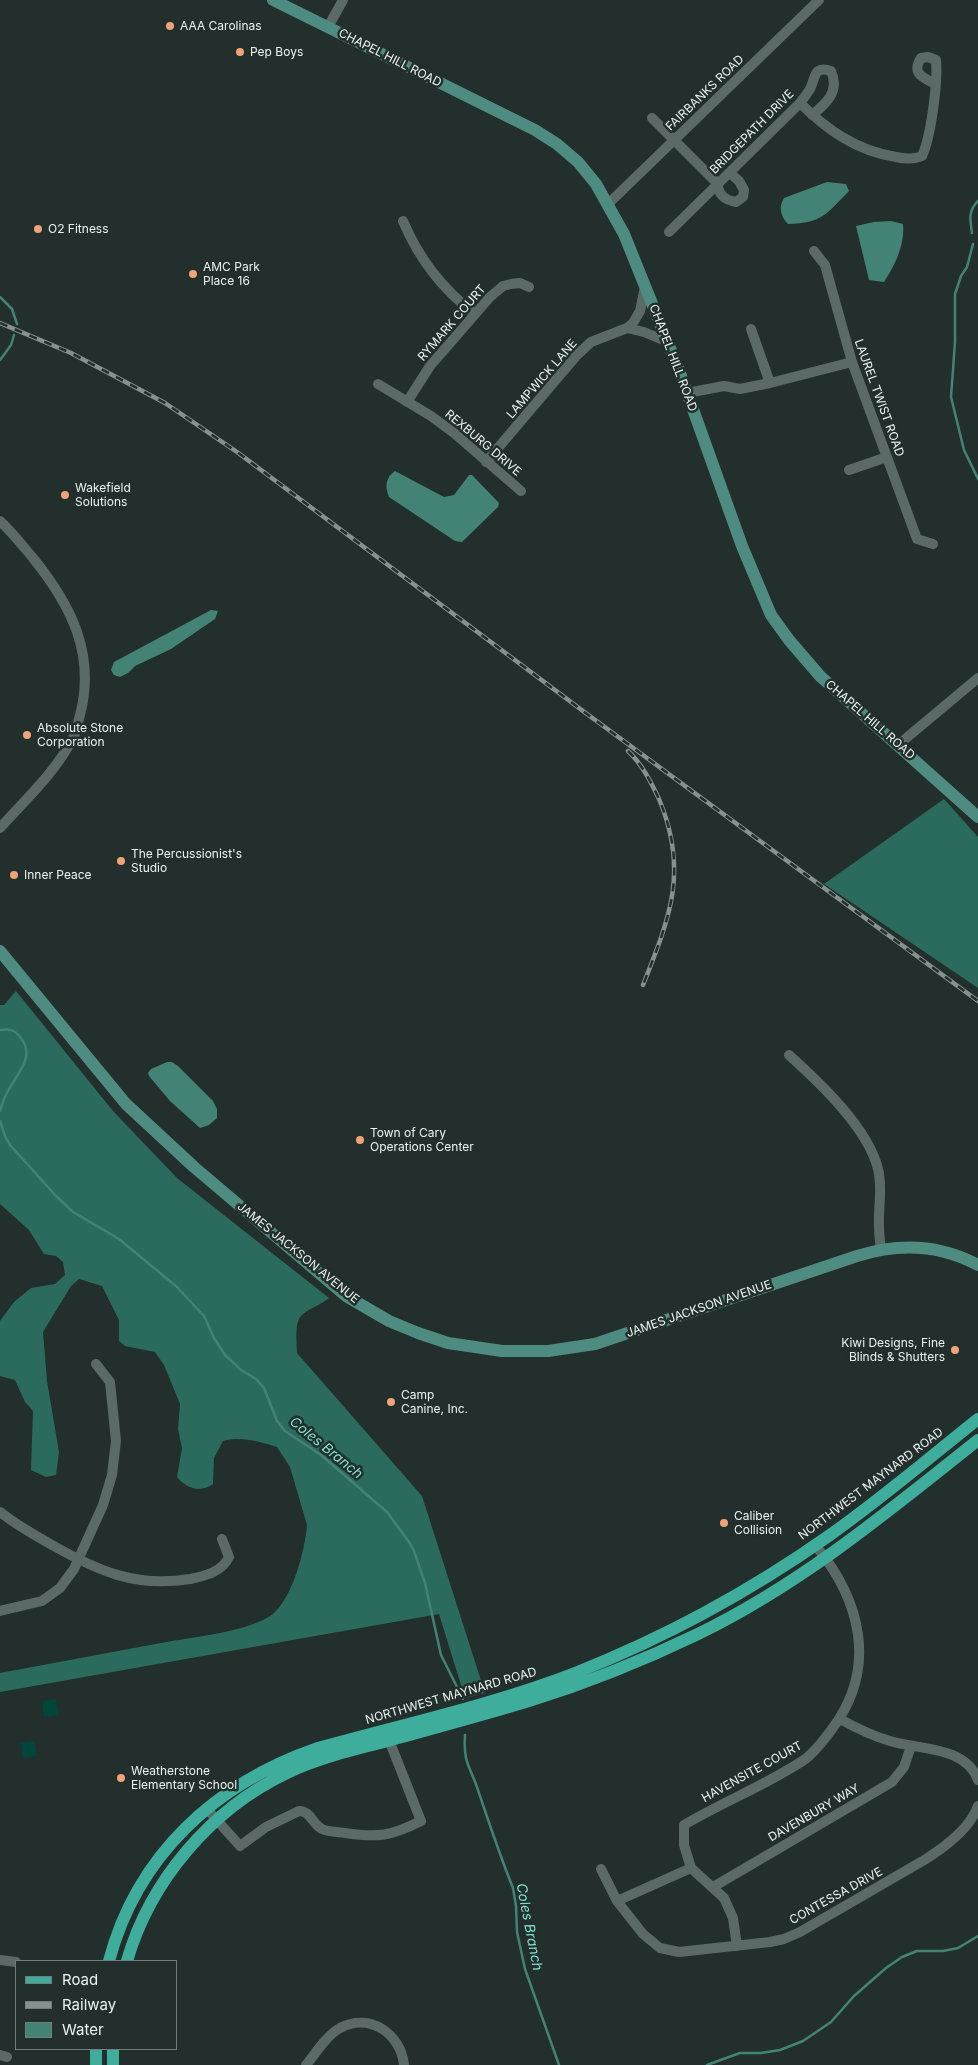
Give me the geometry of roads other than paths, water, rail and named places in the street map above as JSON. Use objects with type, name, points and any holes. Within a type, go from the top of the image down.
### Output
[{"type":"main road","name":"NORTHWEST MAYNARD ROAD","points":[[110,1960],[119,1930],[140,1887],[169,1846],[206,1808],[257,1774],[293,1757],[517,1694],[615,1657],[706,1611],[757,1582],[814,1545],[872,1504],[978,1419]]},
{"type":"main road","name":"NORTHWEST MAYNARD ROAD","points":[[127,1960],[141,1922],[155,1895],[190,1847],[217,1820],[260,1788],[286,1774],[338,1754],[531,1701],[601,1676],[698,1634],[730,1618],[826,1559],[978,1440]]},
{"type":"main road","points":[[96,2050],[96,2065]]},
{"type":"main road","points":[[113,2050],[113,2065]]},
{"type":"street","name":"CHAPEL HILL ROAD","points":[[273,0],[535,130],[557,144],[578,162],[596,184],[608,204],[640,269],[645,287],[668,342],[742,546],[771,615],[789,640],[820,676],[978,817]]},
{"type":"street","points":[[328,27],[342,0]]},
{"type":"street","name":"FAIRBANKS ROAD","points":[[608,204],[819,0]]},
{"type":"street","name":"BRIDGEPATH DRIVE","points":[[669,232],[800,103],[811,89],[814,77],[818,71],[824,69],[831,71],[834,79],[834,90],[829,99],[812,115]]},
{"type":"street","points":[[800,103],[839,136],[862,148],[884,155],[915,160],[922,156],[926,147],[935,84]]},
{"type":"street","points":[[652,118],[718,184],[719,193],[727,200],[736,202],[743,197],[744,190],[730,173]]},
{"type":"street","points":[[403,221],[421,257],[437,279],[459,302],[474,314]]},
{"type":"street","name":"LAUREL TWIST ROAD","points":[[814,251],[825,265],[852,362],[917,539],[933,544]]},
{"type":"street","name":"RYMARK COURT","points":[[407,402],[430,366],[474,314],[503,286],[520,283],[529,287]]},
{"type":"street","points":[[627,328],[633,323],[640,311],[645,287]]},
{"type":"street","points":[[627,328],[644,332],[668,342]]},
{"type":"street","name":"LAMPWICK LANE","points":[[486,462],[577,355],[591,342],[627,328]]},
{"type":"street","points":[[751,329],[770,383]]},
{"type":"street","points":[[687,393],[724,386],[740,388],[770,383],[852,362]]},
{"type":"street","name":"REXBURG DRIVE","points":[[378,384],[431,416],[454,433],[520,491]]},
{"type":"street","points":[[849,470],[887,457]]},
{"type":"street","points":[[0,521],[39,565],[67,609],[77,629],[83,652],[85,694],[75,734],[59,761],[0,828]]},
{"type":"street","points":[[898,745],[978,678]]},
{"type":"street","name":"JAMES JACKSON AVENUE","points":[[0,951],[126,1104],[194,1167],[346,1296],[389,1321],[434,1339],[476,1348],[513,1352],[548,1351],[594,1344],[848,1259],[901,1247],[928,1248],[956,1254],[978,1265]]},
{"type":"street","points":[[790,1055],[813,1076],[857,1126],[874,1155],[881,1194],[879,1226],[881,1250]]},
{"type":"street","points":[[0,1611],[34,1604],[53,1595],[66,1582],[105,1497],[112,1475],[115,1431],[110,1382],[96,1364]]},
{"type":"street","points":[[0,1512],[29,1532],[78,1559],[103,1571],[132,1580],[149,1582],[180,1581],[212,1573],[226,1562],[228,1557],[222,1539]]},
{"type":"street","name":"HAVENSITE COURT","points":[[691,1868],[686,1853],[684,1826],[805,1759],[818,1748],[840,1719],[850,1700],[857,1678],[859,1644],[857,1626],[849,1600],[826,1559],[814,1545]]},
{"type":"street","points":[[840,1719],[875,1736],[956,1756],[970,1766],[978,1780]]},
{"type":"street","points":[[206,1808],[240,1846],[266,1827],[299,1811],[309,1814],[319,1826],[331,1831],[360,1836],[382,1836],[406,1828],[421,1822],[389,1740]]},
{"type":"street","name":"DAVENBURY WAY","points":[[713,1887],[892,1782],[904,1767],[911,1746]]},
{"type":"street","name":"CONTESSA DRIVE","points":[[601,1869],[617,1901],[627,1915],[648,1939],[660,1948],[679,1952],[770,1942],[800,1932],[882,1886],[938,1851],[972,1819],[978,1806]]},
{"type":"street","points":[[617,1901],[691,1868],[724,1898],[730,1908],[736,1946]]},
{"type":"street","points":[[0,1960],[15,1962]]},
{"type":"street","points":[[306,2065],[339,2029],[358,2023],[374,2025],[388,2032],[401,2049],[404,2065]]},
{"type":"water","points":[[827,182],[846,184],[849,191],[823,216],[809,222],[788,224],[781,212],[784,198]]},
{"type":"water","points":[[891,221],[903,224],[901,247],[892,269],[884,282],[869,280],[856,226]]},
{"type":"water","points":[[395,471],[444,497],[454,495],[469,475],[472,475],[499,503],[498,507],[462,542],[455,541],[389,497],[387,483],[389,477]]},
{"type":"water","points":[[211,610],[218,611],[215,619],[171,649],[135,666],[128,673],[120,677],[114,675],[111,670],[114,662]]},
{"type":"water","points":[[167,1062],[172,1062],[178,1066],[213,1101],[217,1109],[217,1118],[209,1125],[200,1128],[170,1101],[149,1076],[148,1073],[151,1069]]},
{"type":"waterway","points":[[972,233],[971,212],[978,201]]},
{"type":"waterway","points":[[973,244],[967,267],[961,276],[955,294],[955,342],[951,397],[964,450],[978,479]]},
{"type":"waterway","points":[[0,297],[12,309],[17,324]]},
{"type":"waterway","points":[[0,360],[11,345],[14,335]]},
{"type":"waterway","name":"Coles Branch","points":[[0,1030],[16,1032],[26,1050],[24,1064],[6,1094],[0,1111]]},
{"type":"waterway","name":"Coles Branch","points":[[0,1121],[10,1145],[56,1196],[73,1212],[119,1239],[177,1287],[204,1316],[214,1338],[225,1355],[241,1370],[256,1379],[264,1388],[277,1421],[285,1431],[321,1455],[387,1512],[414,1551],[425,1583],[441,1655],[463,1699]]},
{"type":"waterway","name":"Coles Branch","points":[[465,1735],[465,1752],[468,1764],[513,1888],[517,1932],[525,1969],[559,2065]]},
{"type":"waterway","points":[[707,2065],[740,2053],[761,2053],[780,2050],[803,2041],[831,2022],[854,1996],[886,1968],[902,1957],[917,1951],[943,1951],[958,1948],[978,1936]]},
{"type":"railway","points":[[0,323],[71,353],[165,403],[237,452],[587,714],[978,1001]]},
{"type":"railway","points":[[628,751],[642,767],[659,799],[668,825],[673,849],[674,872],[668,915],[643,985]]},
{"type":"place","name":"AAA Carolinas","points":[[170,26]]},
{"type":"place","name":"Pep Boys","points":[[240,52]]},
{"type":"place","name":"O2 Fitness","points":[[38,229]]},
{"type":"place","name":"AMC Park Place 16","points":[[193,274]]},
{"type":"place","name":"Wakefield Solutions","points":[[65,495]]},
{"type":"place","name":"Absolute Stone Corporation","points":[[27,735]]},
{"type":"place","name":"The Percussionist's Studio","points":[[121,861]]},
{"type":"place","name":"Inner Peace","points":[[14,875]]},
{"type":"place","name":"Town of Cary Operations Center","points":[[360,1140]]},
{"type":"place","name":"Kiwi Designs, Fine Blinds & Shutters","points":[[955,1350]]},
{"type":"place","name":"Camp Canine, Inc.","points":[[391,1402]]},
{"type":"place","name":"Caliber Collision","points":[[724,1523]]},
{"type":"place","name":"Weatherstone Elementary School","points":[[121,1778]]}]
